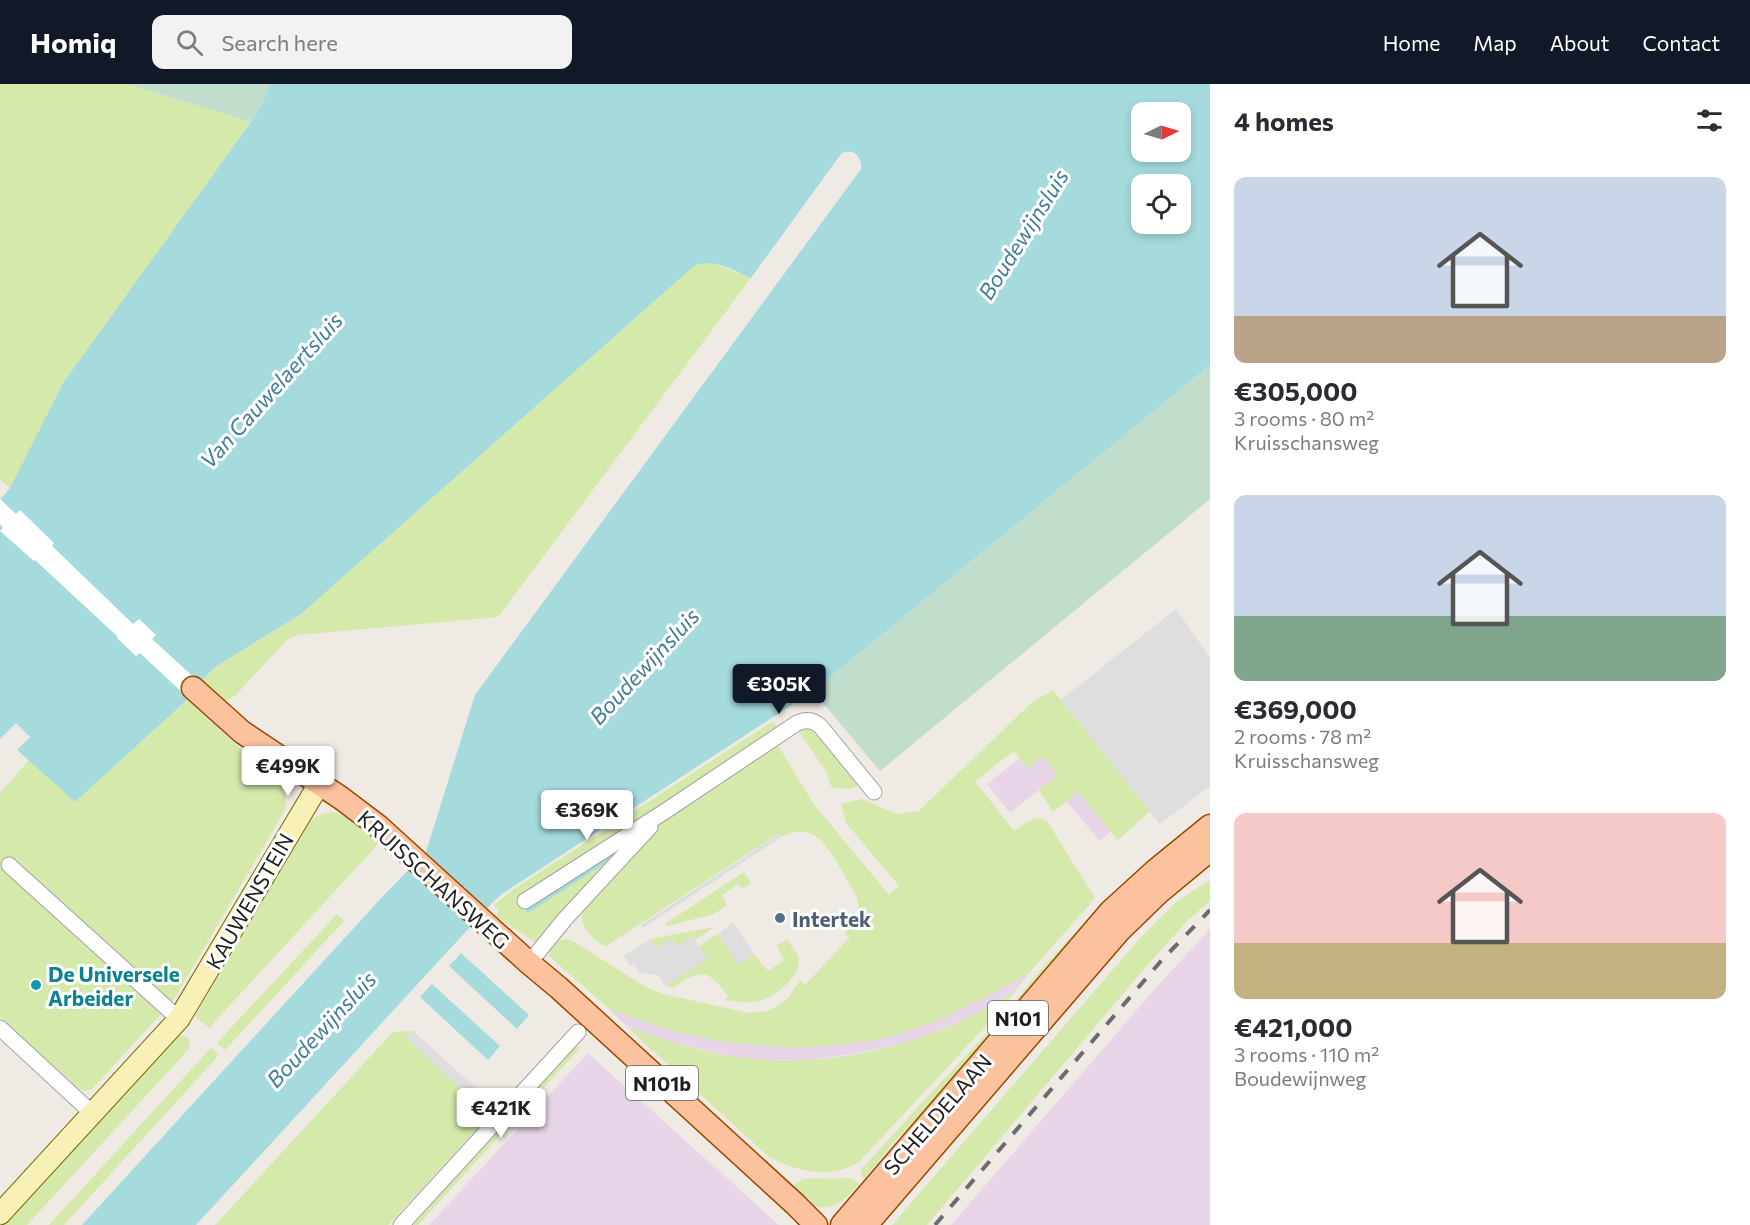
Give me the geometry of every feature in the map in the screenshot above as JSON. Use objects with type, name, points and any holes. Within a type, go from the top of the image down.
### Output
[{"type":"main road","name":"KRUISSCHANSWEG","points":[[193,688],[242,732],[362,814],[581,1008],[777,1197],[816,1225]]},
{"type":"main road","name":"SCHELDELAAN","points":[[842,1225],[1111,911],[1210,826]]},
{"type":"main road","name":"SCHELDELAAN","points":[[866,1225],[1119,931],[1157,894],[1210,850]]},
{"type":"street","name":"KRUISSCHANSWEG","points":[[525,901],[804,720],[817,723],[821,727],[874,792]]},
{"type":"street","name":"KAUWENSTEIN","points":[[0,1214],[180,1019],[319,784]]},
{"type":"street","name":"KRUISSCHANSWEG","points":[[529,963],[565,919],[667,810]]},
{"type":"street","points":[[9,865],[180,1019]]},
{"type":"street","points":[[0,1028],[93,1114]]},
{"type":"street","points":[[401,1225],[578,1032]]},
{"type":"shaded area","points":[[1176,609],[1210,658],[1210,786],[1160,824],[1061,700]]},
{"type":"shaded area","points":[[1043,756],[1058,775],[1010,813],[987,784],[1020,758],[1028,768]]},
{"type":"shaded area","points":[[1078,792],[1111,832],[1100,841],[1066,801]]},
{"type":"shaded area","points":[[779,834],[781,837],[643,928],[641,925]]},
{"type":"shaded area","points":[[733,922],[754,954],[739,965],[718,934]]},
{"type":"shaded area","points":[[1210,929],[1210,1225],[951,1225],[1160,983]]},
{"type":"shaded area","points":[[692,936],[707,959],[665,986],[658,975],[639,972],[634,964],[630,966],[624,956],[650,939],[656,948],[672,938],[677,946]]},
{"type":"shaded area","points":[[1030,972],[1017,989],[979,1013],[942,1029],[905,1043],[847,1055],[802,1061],[761,1060],[724,1055],[670,1042],[627,1027],[609,1009],[671,1031],[726,1042],[800,1048],[875,1040],[1008,985]]},
{"type":"shaded area","points":[[413,1031],[476,1088],[469,1096],[406,1038]]},
{"type":"shaded area","points":[[588,1053],[779,1225],[429,1225]]},
{"type":"green space","points":[[0,84],[128,84],[251,122],[63,383],[10,488],[0,479]]},
{"type":"green space","points":[[128,84],[270,84],[251,122]]},
{"type":"green space","points":[[710,262],[751,278],[498,617],[298,635],[285,642],[235,696],[228,700],[222,701],[198,683],[215,667],[301,614],[694,266]]},
{"type":"green space","points":[[1210,365],[1210,499],[880,771],[813,691]]},
{"type":"green space","points":[[1053,690],[1150,811],[1118,840],[1078,792],[1053,812],[1039,790],[1058,775],[1043,756],[1028,768],[1014,751],[975,781],[1014,831],[1034,819],[1047,821],[1095,898],[1030,972],[1008,985],[939,1020],[875,1040],[800,1048],[764,1046],[726,1042],[671,1031],[609,1009],[549,956],[556,942],[563,939],[571,940],[644,986],[663,994],[749,1013],[768,1011],[788,998],[800,980],[805,985],[849,938],[845,933],[858,910],[856,895],[828,849],[814,835],[800,832],[781,837],[778,834],[606,946],[595,939],[585,927],[582,918],[584,909],[669,814],[777,744],[813,803],[889,895],[899,886],[846,823],[841,804],[862,799],[896,814],[919,811],[1031,703]]},
{"type":"green space","points":[[188,699],[282,788],[286,798],[285,810],[173,1001],[92,1089],[85,1091],[79,1089],[0,1017],[0,793],[29,760],[75,802]]},
{"type":"green space","points":[[773,721],[779,729],[518,901],[527,913],[628,840],[537,942],[496,916],[499,910],[494,905],[514,889]]},
{"type":"green space","points":[[802,727],[813,728],[856,781],[857,787],[834,788],[830,785],[827,773],[798,730]]},
{"type":"green space","points":[[329,812],[350,819],[380,842],[209,1028],[195,1016],[311,821],[316,816]]},
{"type":"green space","points":[[744,872],[751,883],[742,889],[739,884],[722,895],[727,905],[714,914],[667,926],[665,924]]},
{"type":"green space","points":[[1210,880],[1210,901],[1188,920],[1145,968],[927,1225],[892,1225],[1142,936],[1177,901]]},
{"type":"green space","points":[[1099,906],[1101,909],[938,1099],[898,1138],[864,1179],[861,1176],[861,1170],[1007,1012],[1036,975]]},
{"type":"green space","points":[[337,914],[344,921],[225,1050],[217,1043]]},
{"type":"green space","points":[[714,927],[695,940],[692,936],[677,946],[655,948],[650,939]]},
{"type":"green space","points":[[718,934],[739,965],[754,954],[768,971],[784,960],[776,946],[787,939],[799,959],[795,973],[785,986],[771,996],[754,1002],[725,1000],[728,997],[721,988],[709,976],[703,974],[691,977],[673,988],[665,986],[707,959],[699,946]]},
{"type":"green space","points":[[1017,989],[996,1015],[859,1162],[837,1171],[802,1169],[769,1157],[627,1027],[724,1055],[789,1061],[822,1059],[886,1048],[949,1027],[983,1011]]},
{"type":"green space","points":[[413,1031],[407,1039],[469,1096],[476,1088],[488,1098],[492,1109],[490,1115],[388,1225],[215,1225],[393,1032]]},
{"type":"green space","points":[[180,1035],[188,1040],[190,1045],[188,1050],[27,1225],[4,1225],[176,1036]]},
{"type":"green space","points":[[576,1045],[580,1048],[418,1225],[410,1225]]},
{"type":"green space","points":[[211,1048],[219,1055],[64,1225],[49,1225]]},
{"type":"green space","points":[[851,1178],[859,1184],[843,1200],[830,1206],[816,1206],[809,1203],[791,1187],[803,1179]]},
{"type":"water","points":[[270,84],[1210,84],[1210,365],[813,691],[502,894],[196,1225],[82,1225],[426,852],[475,695],[861,169],[860,160],[856,154],[845,152],[841,154],[751,278],[715,264],[694,266],[301,614],[215,667],[186,696],[188,699],[75,802],[17,750],[30,737],[16,723],[0,739],[0,500],[10,488],[63,383],[251,122]]},
{"type":"water","points":[[606,854],[610,860],[528,913],[523,908]]},
{"type":"water","points":[[461,953],[529,1015],[517,1029],[449,966]]},
{"type":"water","points":[[432,984],[500,1046],[488,1060],[420,997]]},
{"type":"pier","points":[[0,499],[16,514],[20,510],[54,543],[52,546],[133,624],[139,619],[156,635],[152,639],[199,682],[186,696],[140,653],[136,656],[35,560],[0,531],[3,528],[0,524]]},
{"type":"railway","points":[[935,1225],[1161,961],[1210,910]]},
{"type":"place","name":"Intertek","points":[[780,918]]},
{"type":"place","name":"De Universele Arbeider","points":[[36,985]]},
{"type":"water label","name":"Boudewijnsluis","points":[[1023,234]]},
{"type":"water label","name":"Van Cauwelaertsluis","points":[[271,390]]},
{"type":"water label","name":"Boudewijnsluis","points":[[644,666]]},
{"type":"water label","name":"Boudewijnsluis","points":[[321,1029]]}]
